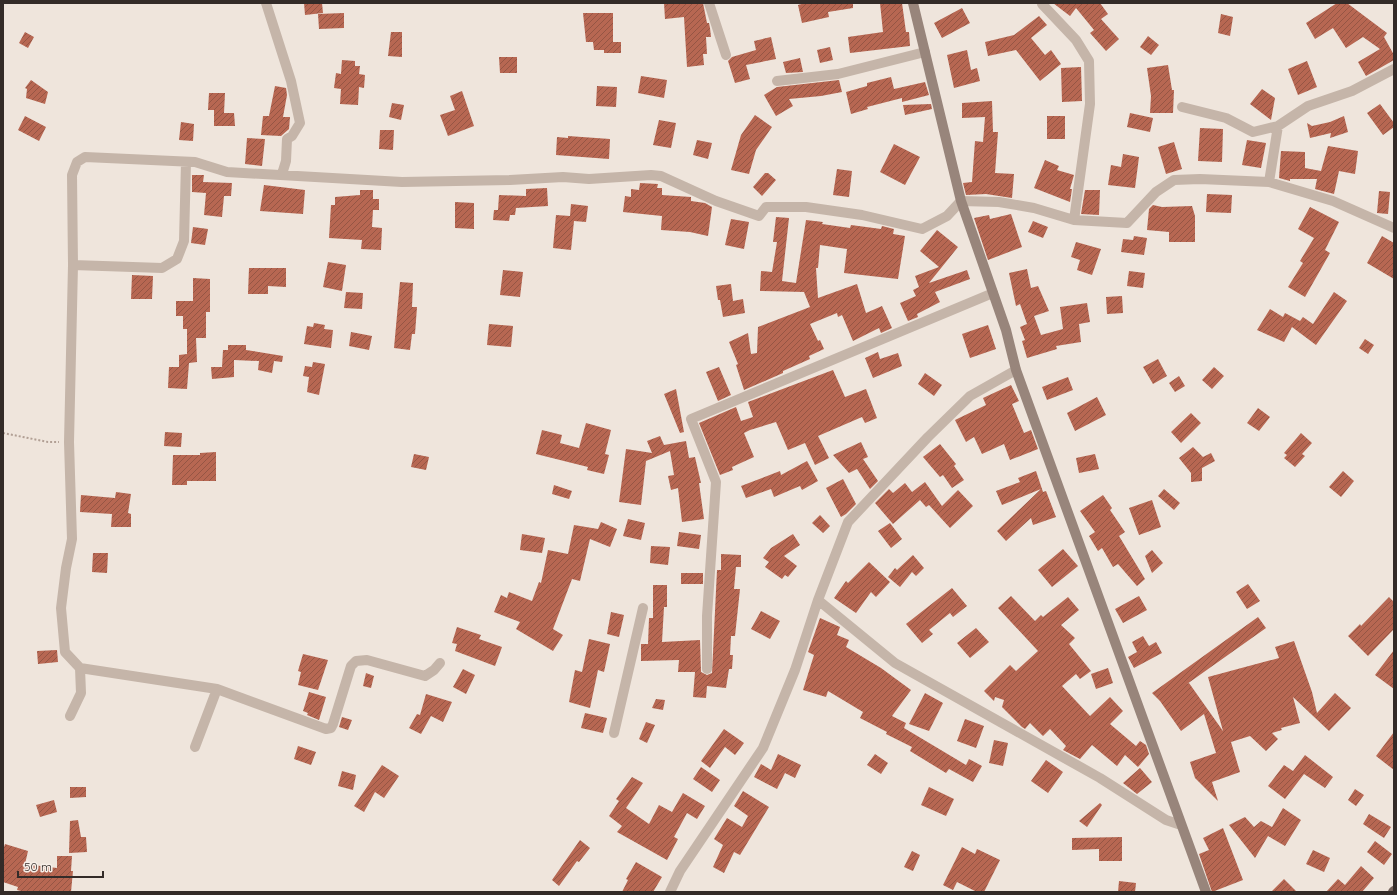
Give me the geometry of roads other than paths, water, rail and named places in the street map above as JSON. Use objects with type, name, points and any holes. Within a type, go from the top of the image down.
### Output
[{"type":"street","points":[[266,3],[291,81],[300,124],[292,136],[287,139],[286,161],[282,174]]},
{"type":"street","points":[[709,3],[726,55]]},
{"type":"street","points":[[913,3],[961,201],[1006,330],[1016,370],[1206,892]]},
{"type":"street","points":[[1042,4],[1076,40],[1089,61],[1090,104],[1074,220]]},
{"type":"street","points":[[777,81],[838,74],[925,52]]},
{"type":"street","points":[[1182,107],[1226,118],[1253,132],[1278,126],[1308,106],[1352,91],[1394,69]]},
{"type":"street","points":[[1269,182],[1278,126]]},
{"type":"street","points":[[440,663],[434,670],[425,676],[367,660],[356,661],[351,666],[333,724],[331,728],[326,729],[217,689],[80,668],[65,652],[62,608],[66,568],[72,539],[69,442],[73,265],[72,174],[77,162],[85,157],[195,162],[227,172],[402,182],[510,180],[563,177],[589,179],[651,175],[661,176],[716,201],[759,216],[766,207],[806,207],[862,215],[922,229],[947,216],[961,201],[999,202],[1034,208],[1074,220],[1127,222],[1156,192],[1174,180],[1200,179],[1269,182],[1333,201],[1394,228]]},
{"type":"street","points":[[73,265],[162,268],[177,259],[184,241],[186,162]]},
{"type":"street","points":[[707,669],[707,616],[716,482],[690,418],[993,293]]},
{"type":"street","points":[[670,892],[680,872],[763,748],[795,670],[818,600],[848,522],[928,437],[970,396],[1016,370]]},
{"type":"street","points":[[818,600],[895,663],[1100,778],[1166,820],[1174,824],[1181,825]]},
{"type":"street","points":[[614,733],[643,608]]},
{"type":"street","points":[[70,716],[80,693],[80,668]]},
{"type":"street","points":[[195,747],[217,689]]}]
